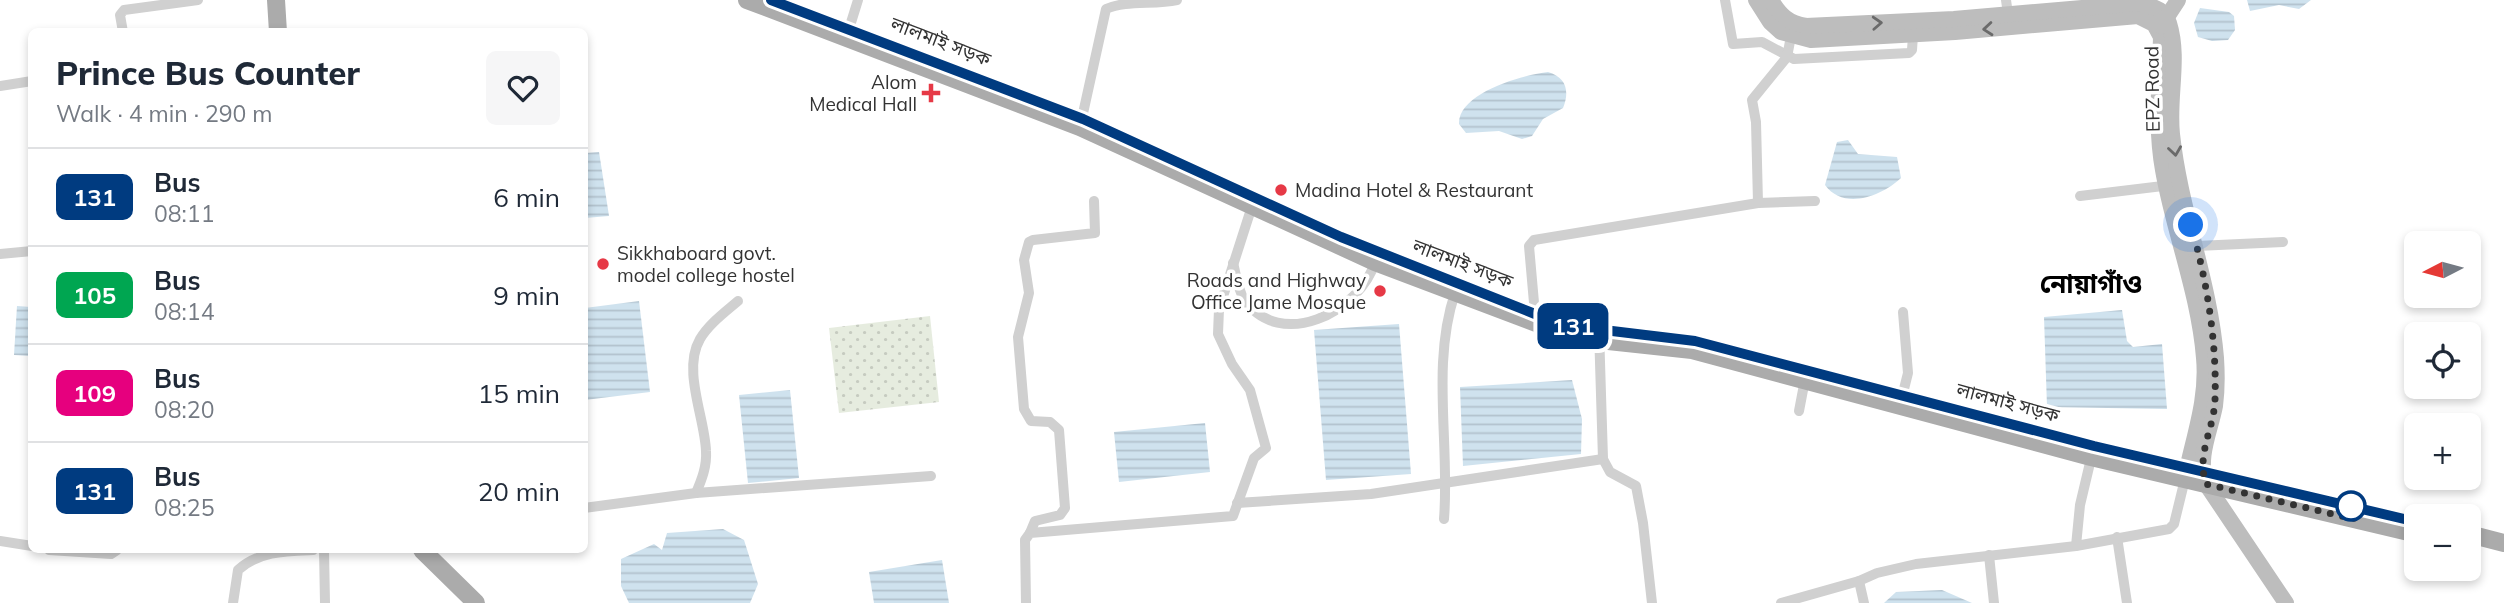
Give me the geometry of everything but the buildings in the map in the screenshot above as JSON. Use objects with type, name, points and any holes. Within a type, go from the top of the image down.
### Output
[{"type":"main road","name":"লালমাই সড়ক","points":[[747,0],[1082,123]]},
{"type":"main road","name":"লালমাই সড়ক","points":[[771,0],[1082,123],[1375,262],[1521,319],[1599,335],[1692,349],[1806,373],[2093,451],[2404,519]]},
{"type":"main road","points":[[1756,0],[1770,22],[1792,30]]},
{"type":"main road","points":[[1770,0],[1792,30]]},
{"type":"main road","points":[[2162,24],[2178,0]]},
{"type":"main road","name":"EPZ Road","points":[[1792,30],[1811,40],[1913,35],[1954,26],[2007,7],[2140,4],[2161,9],[2162,24],[2173,39],[2173,185],[2195,272],[2210,359],[2195,475]]},
{"type":"main road","points":[[268,28],[271,5]]},
{"type":"main road","points":[[271,5],[277,28]]},
{"type":"main road","name":"EPZ Road","points":[[1792,30],[1828,26],[1954,26],[2138,16],[2154,24],[2162,24]]},
{"type":"main road","name":"EPZ Road","points":[[2173,185],[2197,246],[2195,272]]},
{"type":"main road","name":"লালমাই সড়ক","points":[[1253,203],[1535,314],[1599,335]]},
{"type":"main road","name":"লালমাই সড়ক","points":[[2195,475],[2404,531]]},
{"type":"main road","points":[[2195,475],[2286,603]]},
{"type":"main road","points":[[2481,537],[2504,543]]},
{"type":"main road","points":[[2481,549],[2504,554]]},
{"type":"main road","points":[[425,553],[476,603]]},
{"type":"street","points":[[122,28],[120,15],[124,10],[198,0]]},
{"type":"street","points":[[849,29],[858,0]]},
{"type":"street","points":[[1082,123],[1106,9],[1114,5],[1155,5],[1177,0]]},
{"type":"street","points":[[1725,0],[1733,44],[1762,41],[1787,57],[1909,53],[1912,50],[1913,35]]},
{"type":"street","points":[[1758,203],[1756,122],[1752,100],[1787,57],[1792,30]]},
{"type":"street","points":[[0,86],[28,82]]},
{"type":"street","points":[[2080,196],[2173,185]]},
{"type":"street","points":[[1026,603],[1025,540],[1035,521],[1060,515],[1065,508],[1059,430],[1050,422],[1031,421],[1024,409],[1018,337],[1029,293],[1024,256],[1029,242],[1033,240],[1095,233],[1094,201]]},
{"type":"street","points":[[1535,314],[1529,246],[1534,240],[1758,203],[1815,201]]},
{"type":"street","points":[[1030,533],[1233,516],[1254,458],[1263,453],[1266,444],[1250,390],[1232,364],[1218,334],[1219,309],[1253,203]]},
{"type":"street","points":[[2197,246],[2284,242]]},
{"type":"street","points":[[0,254],[28,251]]},
{"type":"street","points":[[1233,261],[1243,298],[1260,316],[1277,323],[1295,324],[1343,307],[1370,279],[1375,262]]},
{"type":"street","points":[[1444,519],[1447,483],[1444,363],[1447,316],[1455,293]]},
{"type":"street","points":[[696,493],[704,474],[706,454],[694,363],[698,341],[714,321],[738,301]]},
{"type":"street","points":[[1901,400],[1908,373],[1903,312]]},
{"type":"street","points":[[1599,335],[1603,459],[1610,472],[1636,486],[1652,603]]},
{"type":"street","points":[[1799,411],[1806,373]]},
{"type":"street","points":[[2076,546],[2085,482],[2093,451]]},
{"type":"street","points":[[1237,503],[1371,494],[1603,459]]},
{"type":"street","points":[[1781,603],[1859,581],[1877,573],[1916,564],[2076,546],[2169,529],[2174,524],[2195,475]]},
{"type":"street","points":[[588,507],[696,493],[931,476]]},
{"type":"street","points":[[2117,537],[2127,603]]},
{"type":"street","points":[[0,541],[28,545]]},
{"type":"street","points":[[233,603],[238,570],[246,563],[277,553]]},
{"type":"street","points":[[323,553],[321,560],[325,603]]},
{"type":"street","points":[[1989,555],[1994,603]]},
{"type":"street","points":[[1859,581],[1864,603]]},
{"type":"shaded area","points":[[930,316],[939,402],[839,413],[829,328]]},
{"type":"water","points":[[2247,0],[2311,0],[2299,9],[2279,5],[2250,11]]},
{"type":"water","points":[[2200,8],[2229,12],[2234,16],[2235,30],[2228,40],[2212,41],[2198,37],[2194,23]]},
{"type":"water","points":[[1548,72],[1563,81],[1566,90],[1565,102],[1563,108],[1543,119],[1532,136],[1522,139],[1499,131],[1466,133],[1459,124],[1461,113],[1480,95],[1508,82]]},
{"type":"water","points":[[1848,140],[1858,154],[1897,157],[1901,178],[1884,190],[1863,198],[1852,199],[1833,193],[1825,185],[1837,142]]},
{"type":"water","points":[[599,152],[609,216],[588,218],[588,153]]},
{"type":"water","points":[[639,301],[650,392],[588,400],[588,308]]},
{"type":"water","points":[[17,306],[28,307],[28,356],[14,355]]},
{"type":"water","points":[[2122,310],[2127,341],[2133,347],[2162,344],[2167,409],[2047,407],[2044,317]]},
{"type":"water","points":[[1399,324],[1411,474],[1326,480],[1314,330]]},
{"type":"water","points":[[1572,380],[1582,419],[1581,454],[1463,466],[1460,387]]},
{"type":"water","points":[[790,390],[799,478],[748,483],[739,395]]},
{"type":"water","points":[[1205,423],[1210,472],[1119,482],[1114,432]]},
{"type":"water","points":[[723,529],[744,540],[758,584],[750,603],[629,603],[621,586],[621,559],[654,544],[662,550],[667,533]]},
{"type":"water","points":[[942,560],[949,603],[874,603],[869,572]]},
{"type":"water","points":[[1942,590],[1972,603],[1884,603],[1896,592]]},
{"type":"bus line","name":"131","points":[[771,0],[1018,92],[1341,237],[1535,314],[1579,327],[1695,341],[2094,446],[2404,519]]},
{"type":"place","name":"Alom Medical Hall","points":[[931,93]]},
{"type":"place","name":"Madina Hotel & Restaurant","points":[[1281,190]]},
{"type":"place","name":"Sikkhaboard govt. model college hostel","points":[[603,264]]},
{"type":"place","name":"Roads and Highway Office Jame Mosque","points":[[1380,291]]},
{"type":"district","name":"নোয়াগাঁও","points":[[2091,284]]},
{"type":"route","points":[[2191,225],[2216,358],[2215,404],[2202,471],[2206,484],[2354,519],[2351,506]]}]
